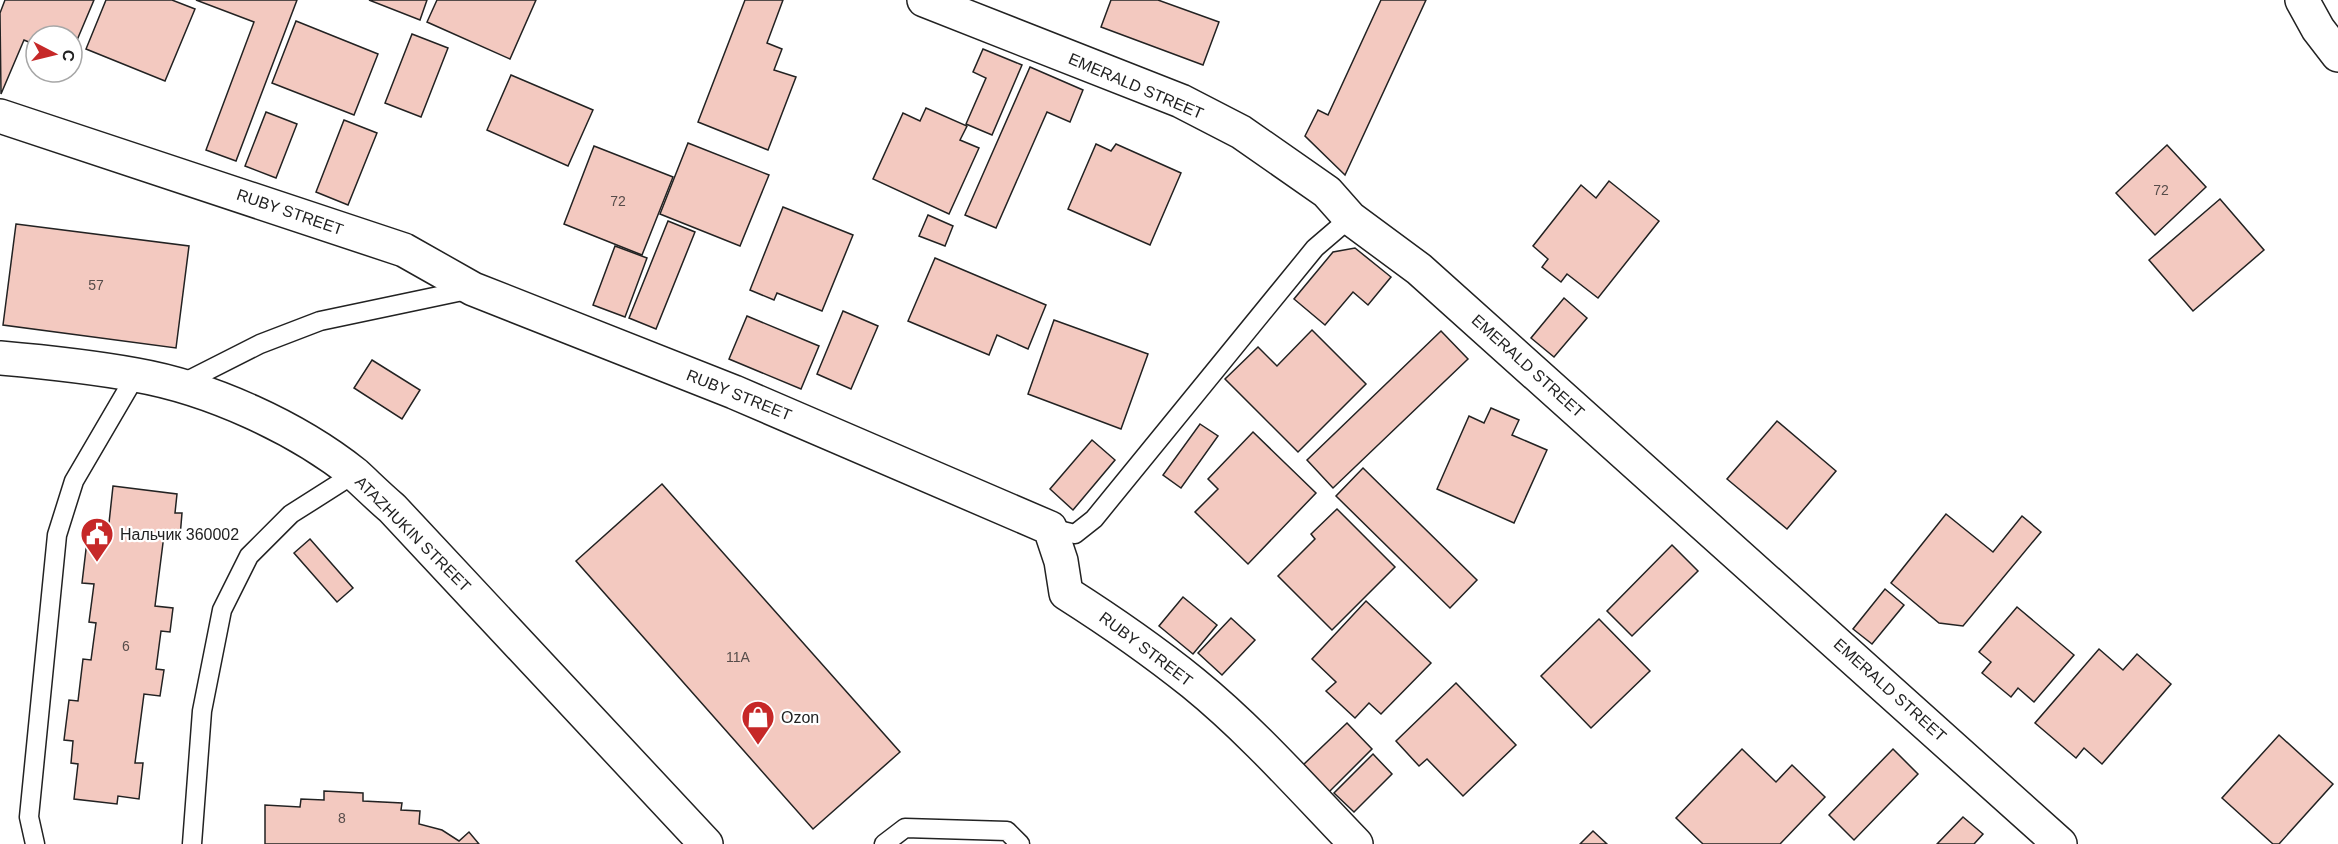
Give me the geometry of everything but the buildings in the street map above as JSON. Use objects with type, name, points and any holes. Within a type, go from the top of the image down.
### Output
[{"type":"street","name":"EMERALD STREET","points":[[924,0],[1181,101],[1241,132],[1327,192],[1350,218],[1419,269],[2060,844]]},
{"type":"street","points":[[2302,0],[2318,30],[2338,55]]},
{"type":"street","name":"RUBY STREET","points":[[0,116],[404,250],[473,289],[734,392],[1050,528],[1061,561],[1066,593],[1116,624],[1194,684],[1274,759],[1356,844]]},
{"type":"street","name":"ATAZHUKIN STREET","points":[[0,358],[136,375],[178,386],[223,401],[272,423],[306,441],[354,474],[392,508],[706,844]]},
{"type":"lane","points":[[1050,528],[1074,534],[1094,519],[1315,248],[1350,218]]},
{"type":"lane","points":[[178,386],[260,344],[320,321],[473,289]]},
{"type":"lane","points":[[35,844],[29,818],[57,535],[74,481],[136,375]]},
{"type":"lane","points":[[192,844],[202,711],[222,610],[249,556],[291,514],[354,474]]},
{"type":"lane","points":[[884,844],[905,828],[1007,831],[1020,844]]},
{"type":"place","name":"Нальчик 360002","points":[[97,563]]},
{"type":"place","name":"Ozon","points":[[758,746]]}]
